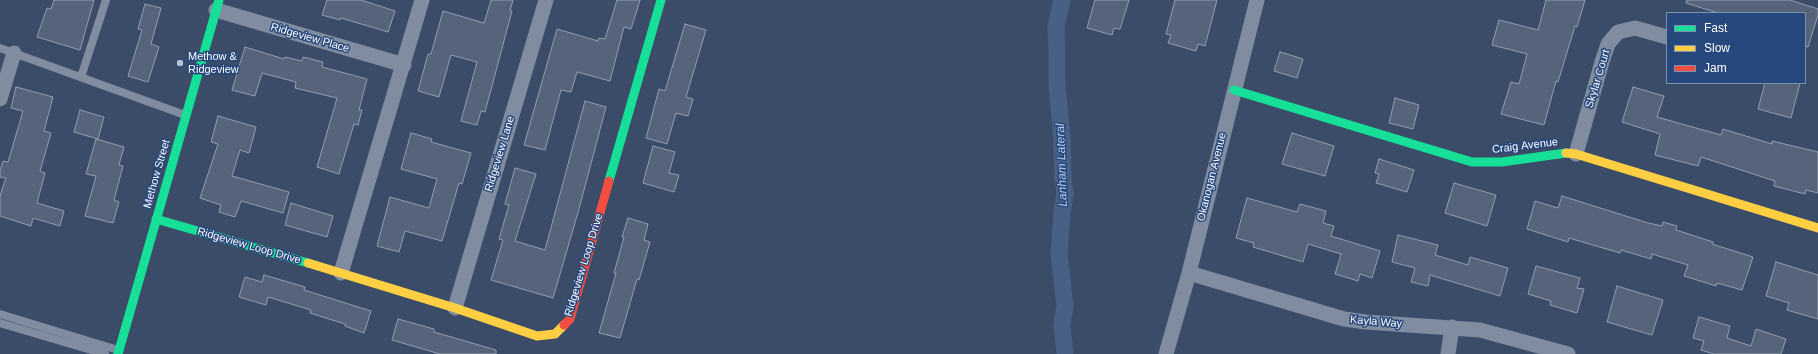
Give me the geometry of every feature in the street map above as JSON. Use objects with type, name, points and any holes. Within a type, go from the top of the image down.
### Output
[{"type":"street","points":[[341,273],[404,66],[422,0]]},
{"type":"street","name":"Ridgeview Lane","points":[[455,308],[546,0]]},
{"type":"street","name":"Ridgeview Loop Drive","points":[[156,219],[455,308],[537,336],[556,334],[570,319],[661,0]]},
{"type":"street","name":"Okanogan Avenue","points":[[1166,354],[1189,273],[1257,0]]},
{"type":"street","name":"Ridgeview Place","points":[[218,5],[404,66]]},
{"type":"street","name":"Methow Street","points":[[119,352],[218,5]]},
{"type":"street","name":"Skylar Court","points":[[1576,154],[1608,44],[1618,32],[1635,28],[1666,37]]},
{"type":"street","points":[[0,99],[7,50]]},
{"type":"street","name":"Craig Avenue","points":[[1234,90],[1472,162],[1502,162],[1562,153],[1576,154],[1818,228]]},
{"type":"street","name":"Kayla Way","points":[[1189,273],[1344,319],[1366,322],[1480,330],[1568,354]]},
{"type":"street","points":[[1448,354],[1452,327]]},
{"type":"lane","points":[[81,78],[106,0]]},
{"type":"lane","points":[[7,50],[186,116]]},
{"type":"lane","points":[[0,314],[119,352]]},
{"type":"lane","points":[[0,323],[104,354]]},
{"type":"building","points":[[54,0],[94,0],[80,50],[37,37],[47,8],[51,9]]},
{"type":"building","points":[[327,0],[361,0],[395,11],[388,32],[341,18],[340,20],[322,15]]},
{"type":"building","points":[[491,0],[513,0],[510,11],[512,11],[485,112],[481,111],[477,125],[461,121],[477,62],[451,55],[439,97],[418,91],[428,54],[431,54],[443,11],[484,23]]},
{"type":"building","points":[[617,0],[640,0],[631,29],[624,27],[610,81],[577,72],[571,92],[561,90],[545,150],[524,145],[557,29],[598,41],[599,38],[605,39]]},
{"type":"building","points":[[1095,0],[1129,0],[1120,29],[1114,28],[1112,35],[1087,28]]},
{"type":"building","points":[[1175,0],[1217,0],[1205,46],[1198,44],[1196,51],[1168,43],[1171,35],[1166,34]]},
{"type":"building","points":[[1546,0],[1585,0],[1577,27],[1575,26],[1558,82],[1556,81],[1544,125],[1501,114],[1511,82],[1519,84],[1527,54],[1492,45],[1499,20],[1538,30]]},
{"type":"building","points":[[1687,0],[1790,0],[1818,9],[1818,15],[1808,47],[1806,46],[1806,12],[1715,12],[1686,3]]},
{"type":"building","points":[[145,4],[161,8],[151,44],[159,47],[148,82],[128,76],[142,30],[138,29]]},
{"type":"building","points":[[685,24],[706,30],[686,97],[693,99],[688,116],[676,113],[667,144],[646,138],[659,89],[665,91]]},
{"type":"building","points":[[245,47],[284,59],[285,57],[302,61],[303,57],[323,62],[322,67],[367,79],[359,110],[362,110],[358,125],[354,124],[339,174],[317,167],[337,98],[295,88],[296,82],[262,73],[255,96],[232,90]]},
{"type":"building","points":[[1280,52],[1303,59],[1297,78],[1274,71]]},
{"type":"building","points":[[1765,84],[1800,84],[1791,118],[1758,109]]},
{"type":"building","points":[[16,87],[53,97],[44,131],[51,133],[40,171],[45,173],[37,203],[64,211],[60,226],[33,218],[31,226],[0,216],[0,196],[6,178],[0,177],[0,171],[3,161],[8,162],[23,111],[11,108]]},
{"type":"building","points":[[1633,87],[1664,96],[1657,117],[1721,135],[1723,129],[1772,144],[1772,141],[1818,152],[1818,193],[1806,190],[1805,194],[1774,186],[1775,181],[1701,157],[1698,166],[1655,155],[1660,134],[1622,122]]},
{"type":"building","points":[[1395,98],[1419,105],[1413,129],[1389,123]]},
{"type":"building","points":[[585,101],[606,107],[579,209],[553,298],[491,280],[503,240],[499,239],[509,205],[505,204],[515,168],[536,174],[515,241],[545,250]]},
{"type":"building","points":[[80,110],[104,117],[98,139],[74,132]]},
{"type":"building","points":[[218,116],[256,127],[249,153],[240,150],[232,176],[289,192],[283,213],[241,201],[235,217],[219,212],[221,205],[200,198],[218,144],[211,142]]},
{"type":"building","points":[[411,133],[432,139],[431,142],[471,153],[462,184],[459,183],[442,241],[405,231],[399,252],[377,246],[390,197],[429,208],[437,179],[401,169]]},
{"type":"building","points":[[1292,133],[1334,146],[1325,176],[1282,164]]},
{"type":"building","points":[[96,139],[124,147],[119,165],[123,166],[114,200],[119,202],[113,223],[85,216],[96,176],[86,174]]},
{"type":"building","points":[[653,146],[675,152],[669,173],[679,175],[674,192],[643,183]]},
{"type":"building","points":[[1379,159],[1414,170],[1407,192],[1376,183],[1379,174],[1375,173]]},
{"type":"building","points":[[1454,183],[1496,195],[1487,226],[1445,213]]},
{"type":"building","points":[[1562,196],[1648,223],[1662,226],[1663,222],[1677,226],[1676,230],[1713,242],[1712,244],[1753,257],[1742,290],[1717,283],[1716,286],[1684,276],[1688,265],[1652,254],[1651,259],[1621,250],[1620,253],[1569,238],[1568,242],[1527,229],[1535,201],[1558,208]]},
{"type":"building","points":[[1247,198],[1297,212],[1300,204],[1326,211],[1323,223],[1334,226],[1331,236],[1380,251],[1372,278],[1360,274],[1358,281],[1335,274],[1341,254],[1308,244],[1303,262],[1253,247],[1254,243],[1236,238]]},
{"type":"building","points":[[291,203],[333,216],[327,237],[285,225]]},
{"type":"building","points":[[628,218],[648,224],[644,240],[650,242],[639,280],[637,279],[620,338],[599,333],[616,273],[614,273]]},
{"type":"building","points":[[1398,235],[1438,245],[1435,255],[1468,265],[1470,257],[1508,268],[1500,296],[1430,275],[1428,286],[1411,282],[1415,268],[1392,262]]},
{"type":"building","points":[[1776,262],[1818,275],[1818,319],[1787,310],[1789,303],[1766,296]]},
{"type":"building","points":[[1536,266],[1580,278],[1577,288],[1584,289],[1577,313],[1550,305],[1551,301],[1528,294]]},
{"type":"building","points":[[264,275],[305,287],[304,290],[371,311],[364,333],[345,326],[345,324],[310,313],[311,310],[268,297],[266,305],[239,297],[245,277],[262,282]]},
{"type":"building","points":[[1617,286],[1663,300],[1652,335],[1607,322]]},
{"type":"building","points":[[1699,317],[1730,326],[1727,338],[1751,346],[1756,329],[1786,339],[1781,354],[1714,354],[1701,350],[1704,341],[1693,338]]},
{"type":"building","points":[[398,319],[434,329],[434,332],[496,350],[496,354],[440,354],[392,340]]},
{"type":"waterway","name":"Lanham Lateral","points":[[1062,0],[1056,27],[1057,86],[1065,193],[1059,254],[1065,306],[1062,325],[1065,354]]},
{"type":"traffic: fast","points":[[118,354],[219,0]]},
{"type":"traffic: fast","points":[[609,181],[661,0]]},
{"type":"traffic: fast","points":[[1234,90],[1472,162],[1502,162],[1566,153]]},
{"type":"traffic: fast","points":[[156,219],[308,263]]},
{"type":"traffic: slow","points":[[1566,153],[1576,154],[1818,228]]},
{"type":"traffic: slow","points":[[308,263],[455,308],[537,336],[555,334],[564,325]]},
{"type":"traffic: jam","points":[[564,325],[570,319],[609,181]]},
{"type":"place","name":"Methow & Ridgeview","points":[[180,63]]}]
